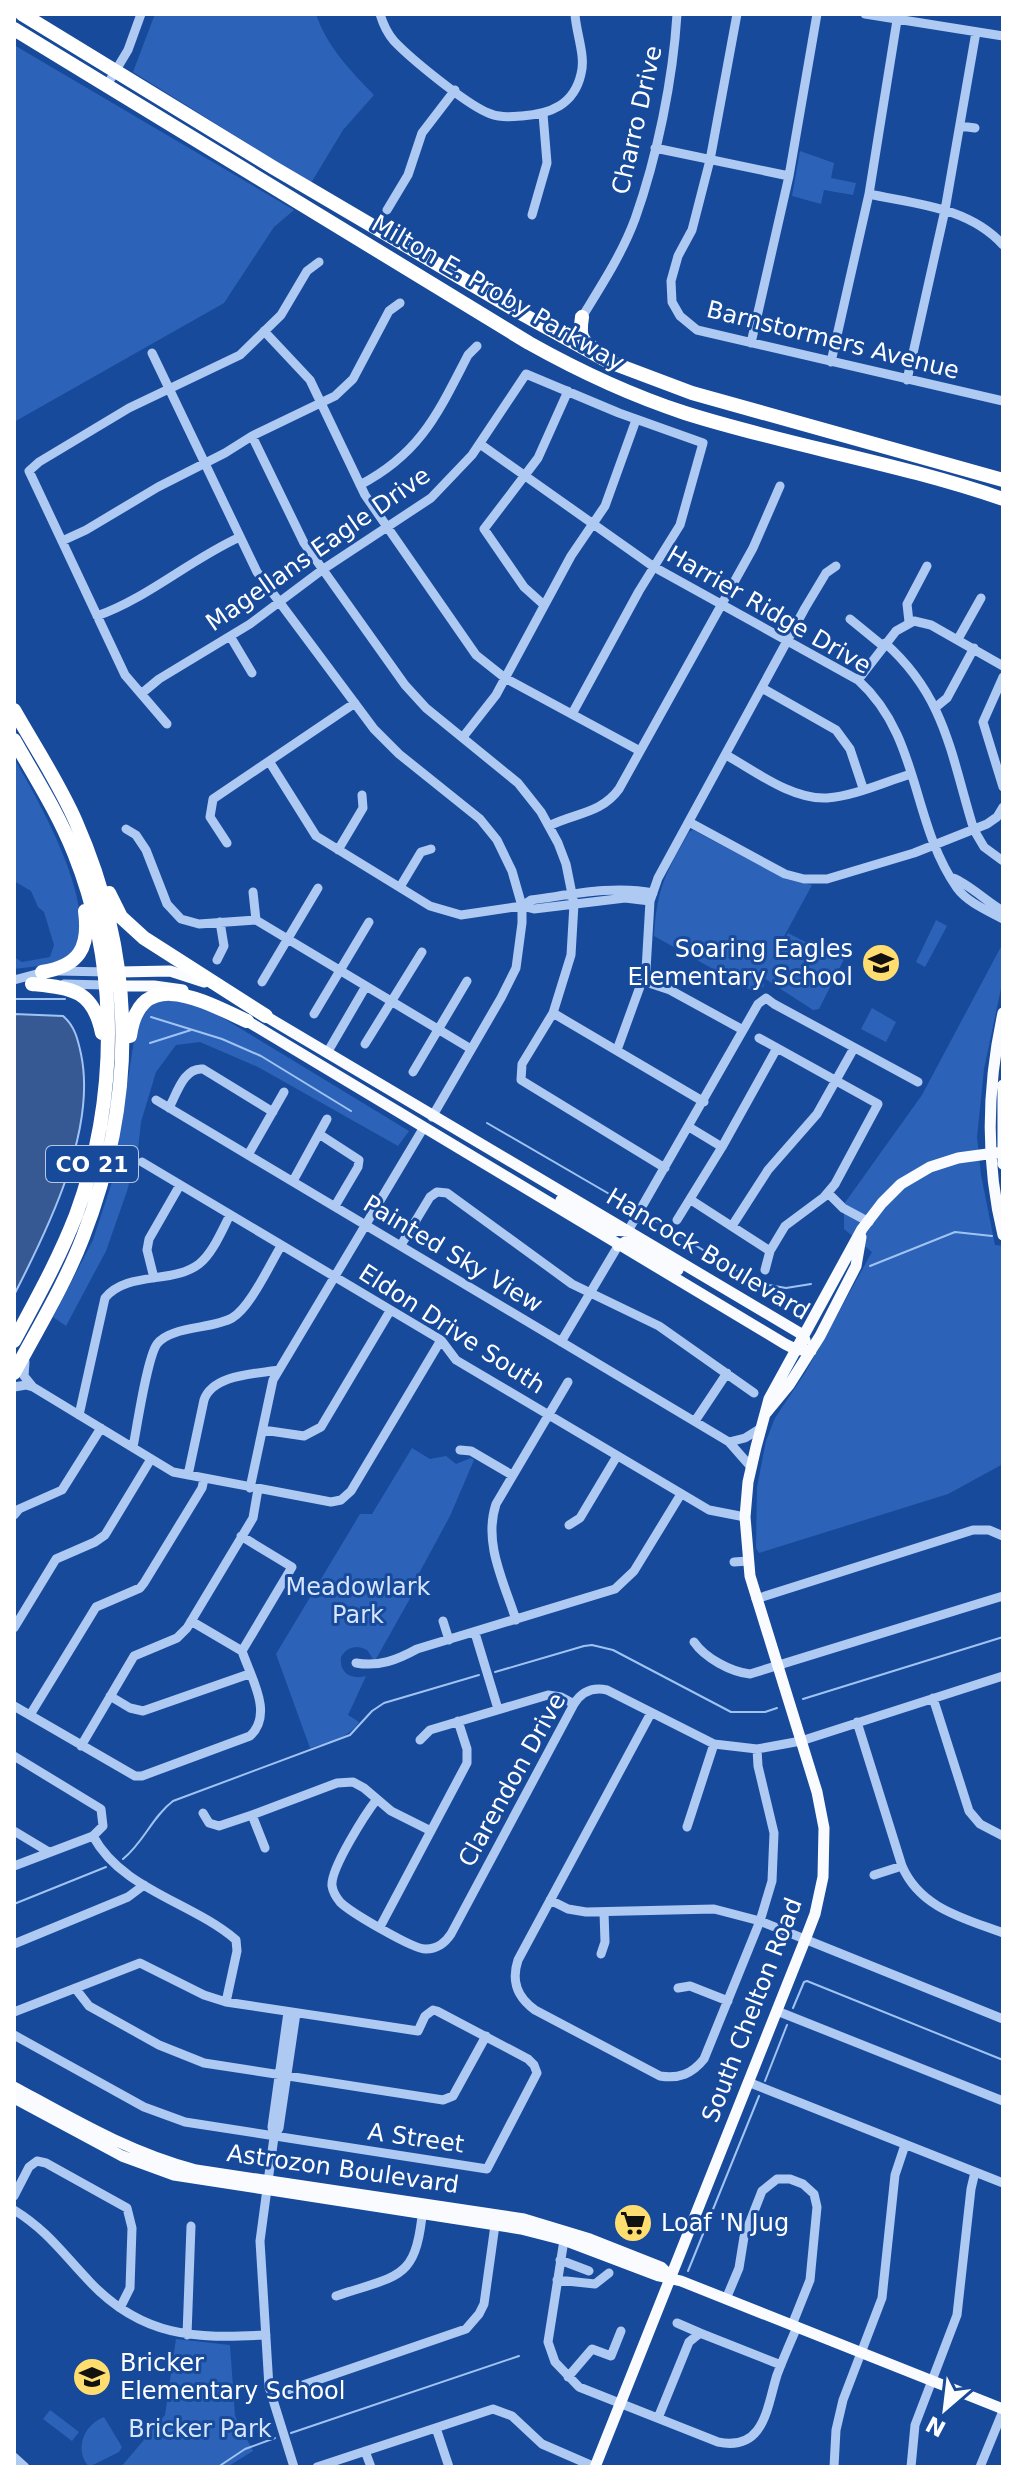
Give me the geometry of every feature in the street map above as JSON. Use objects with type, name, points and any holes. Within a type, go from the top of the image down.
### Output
[{"type":"highway","name":"Milton E. Proby Parkway","points":[[22,14],[524,315],[607,361],[667,385],[1003,480]]},
{"type":"highway","name":"Milton E. Proby Parkway","points":[[14,29],[529,343],[601,381],[695,416],[1003,499]]},
{"type":"highway","points":[[524,315],[534,315],[559,327],[571,325],[582,317]]},
{"type":"highway","points":[[582,317],[580,333],[588,346],[660,377],[667,385]]},
{"type":"highway","name":"CO 21","points":[[14,710],[76,822],[106,906],[112,979],[124,1050],[113,1139],[83,1239],[14,1373]]},
{"type":"highway","name":"CO 21","points":[[14,740],[48,799],[73,852],[112,979],[104,1100],[93,1160],[60,1252],[14,1341]]},
{"type":"highway","points":[[76,822],[127,924],[266,1016]]},
{"type":"highway","points":[[27,979],[71,963],[78,957],[85,941],[87,923],[73,852]]},
{"type":"highway","points":[[27,979],[75,991],[89,1000],[95,1010],[103,1048],[104,1100]]},
{"type":"highway","points":[[113,1139],[125,1088],[131,1025],[141,1004],[162,994],[181,995],[247,1021]]},
{"type":"main road","name":"Hancock Boulevard","points":[[112,979],[170,971],[217,989],[327,1053],[502,1173],[618,1246],[795,1349],[811,1351]]},
{"type":"main road","name":"Hancock Boulevard","points":[[112,979],[187,991],[213,1002],[502,1166],[515,1165],[803,1335],[811,1351]]},
{"type":"main road","points":[[1003,1013],[991,1082],[1003,1235]]},
{"type":"main road","points":[[998,1157],[1003,1085]]},
{"type":"main road","name":"South Chelton Road","points":[[595,2467],[672,2278],[819,1898],[825,1844],[817,1792],[756,1599],[748,1561],[745,1517],[751,1467],[769,1399],[866,1225],[890,1194],[919,1173],[958,1158],[998,1157]]},
{"type":"main road","points":[[502,1173],[549,1194],[611,1230],[628,1231]]},
{"type":"main road","name":"South Chelton Road","points":[[766,1413],[811,1351],[856,1266],[866,1225]]},
{"type":"main road","points":[[618,1246],[625,1242],[635,1245],[689,1276],[720,1287]]},
{"type":"main road","name":"Astrozon Boulevard","points":[[15,2092],[157,2159],[344,2208],[423,2208]]},
{"type":"main road","name":"Astrozon Boulevard","points":[[266,2186],[567,2231],[661,2267],[672,2278]]},
{"type":"main road","name":"Astrozon Boulevard","points":[[496,2220],[672,2278],[1003,2410]]},
{"type":"street","points":[[107,85],[128,50],[141,14]]},
{"type":"street","points":[[380,14],[386,30],[395,41],[455,90],[486,112],[502,118],[543,114],[557,109],[571,97],[583,71],[575,14]]},
{"type":"street","name":"Charro Drive","points":[[582,317],[634,221],[655,148],[677,14]]},
{"type":"street","name":"Barnstormers Avenue","points":[[737,14],[710,160],[692,230],[678,256],[671,281],[672,302],[680,316],[697,330],[1003,401]]},
{"type":"street","points":[[751,343],[789,176],[817,14]]},
{"type":"street","points":[[865,14],[897,16],[1003,36]]},
{"type":"street","points":[[831,362],[869,194],[897,16]]},
{"type":"street","points":[[907,380],[945,210],[976,32]]},
{"type":"street","points":[[387,210],[408,175],[422,133],[455,90]]},
{"type":"street","points":[[532,215],[547,163],[543,114]]},
{"type":"street","points":[[960,126],[975,128]]},
{"type":"street","points":[[655,148],[789,176]]},
{"type":"street","points":[[869,194],[945,210],[967,218],[991,231],[1003,245]]},
{"type":"street","points":[[167,724],[125,675],[29,471],[129,408],[235,358],[286,309],[307,271],[319,262]]},
{"type":"street","points":[[62,541],[252,436],[322,403],[348,385],[389,311],[400,303]]},
{"type":"street","points":[[264,331],[306,374],[360,485],[387,529],[476,655],[505,678],[640,751]]},
{"type":"street","points":[[360,485],[391,466],[423,436],[468,355],[477,346]]},
{"type":"street","points":[[81,1746],[134,1656],[183,1634],[253,1518],[254,1489],[273,1380],[501,998],[516,968],[521,947],[522,906],[508,860],[488,829],[461,802],[389,746],[252,564],[152,353]]},
{"type":"street","name":"Magellans Eagle Drive","points":[[141,694],[442,489],[480,444],[526,374],[636,420],[703,443],[680,525],[654,567]]},
{"type":"street","points":[[544,605],[524,587],[484,529],[542,450],[568,391]]},
{"type":"street","points":[[463,737],[505,678],[571,556],[607,500],[636,420]]},
{"type":"street","points":[[252,436],[297,531],[413,694],[518,783],[549,826],[562,855],[573,900],[571,955],[553,1013],[517,1077],[665,1168]]},
{"type":"street","name":"Harrier Ridge Drive","points":[[480,444],[654,567],[858,680],[889,716],[898,732],[933,846],[956,887],[1003,919]]},
{"type":"street","points":[[549,826],[565,818],[595,811],[619,789],[753,548],[780,486]]},
{"type":"street","points":[[97,616],[240,537]]},
{"type":"street","points":[[617,1050],[643,981],[652,897],[787,641],[826,573],[836,566]]},
{"type":"street","points":[[909,622],[907,604],[927,566]]},
{"type":"street","points":[[572,714],[654,567]]},
{"type":"street","points":[[958,639],[981,598]]},
{"type":"street","points":[[850,619],[912,669],[936,707],[974,830],[984,847],[1003,861]]},
{"type":"street","points":[[858,680],[884,645],[900,627],[909,622],[924,622],[1003,666]]},
{"type":"street","points":[[230,636],[252,673]]},
{"type":"street","points":[[936,707],[947,698],[974,648]]},
{"type":"street","points":[[1003,677],[1000,691],[983,722],[1003,787]]},
{"type":"street","points":[[762,688],[836,730],[850,749],[863,788]]},
{"type":"street","points":[[227,843],[210,817],[209,807],[213,799],[355,703]]},
{"type":"street","points":[[726,755],[788,789],[808,796],[832,798],[911,774]]},
{"type":"street","points":[[269,761],[316,836],[430,906],[461,915],[522,906],[534,909],[573,900],[652,897]]},
{"type":"street","points":[[338,850],[363,808],[362,795]]},
{"type":"street","points":[[689,822],[785,874],[812,880],[835,877],[933,846],[993,821],[1003,807]]},
{"type":"street","points":[[126,829],[136,835],[146,850],[167,904],[181,919],[199,924],[256,920],[471,1049]]},
{"type":"street","points":[[400,887],[421,852],[431,849]]},
{"type":"street","name":"Harrier Ridge Drive","points":[[953,878],[962,881],[982,899],[1003,911]]},
{"type":"street","points":[[262,982],[318,888]]},
{"type":"street","points":[[253,892],[256,920]]},
{"type":"street","points":[[217,960],[224,946],[220,922]]},
{"type":"street","points":[[314,1014],[369,922]]},
{"type":"street","points":[[365,1044],[422,952]]},
{"type":"street","points":[[27,979],[112,979]]},
{"type":"street","points":[[27,979],[112,979]]},
{"type":"street","points":[[413,1072],[467,981]]},
{"type":"street","points":[[643,981],[664,987],[743,1030]]},
{"type":"street","points":[[327,1053],[366,986]]},
{"type":"street","points":[[628,1231],[758,1004],[766,998],[918,1082]]},
{"type":"street","points":[[553,1013],[704,1102]]},
{"type":"street","points":[[759,1038],[878,1104],[828,1193],[785,1226],[770,1251],[765,1270]]},
{"type":"street","points":[[677,1220],[777,1048]]},
{"type":"street","points":[[732,1226],[768,1170],[810,1123],[854,1048]]},
{"type":"street","points":[[169,1108],[188,1072],[203,1069],[273,1112]]},
{"type":"street","points":[[248,1155],[284,1092]]},
{"type":"street","name":"Painted Sky View","points":[[156,1100],[695,1421],[729,1442],[751,1467]]},
{"type":"street","points":[[293,1181],[327,1119]]},
{"type":"street","points":[[689,1127],[722,1147]]},
{"type":"street","points":[[319,1134],[359,1160],[335,1206]]},
{"type":"street","name":"Eldon Drive South","points":[[142,1162],[441,1340],[456,1360],[681,1494],[716,1513],[745,1517]]},
{"type":"street","points":[[154,1278],[147,1250],[149,1239],[180,1185]]},
{"type":"street","points":[[401,1245],[430,1197],[442,1191],[589,1294],[659,1326],[754,1393]]},
{"type":"street","points":[[828,1193],[866,1225]]},
{"type":"street","points":[[691,1200],[770,1251]]},
{"type":"street","points":[[79,1415],[105,1298],[122,1286],[189,1269],[201,1262],[230,1215]]},
{"type":"street","points":[[133,1447],[150,1362],[158,1342],[169,1335],[233,1317],[242,1308],[281,1246]]},
{"type":"street","points":[[561,1342],[618,1246]]},
{"type":"street","points":[[49,1307],[24,1366],[24,1376],[33,1387],[173,1472],[323,1502],[346,1496],[441,1340]]},
{"type":"street","points":[[263,1430],[304,1436],[321,1427],[390,1311]]},
{"type":"street","points":[[188,1475],[204,1400],[210,1389],[219,1383],[279,1370]]},
{"type":"street","points":[[695,1421],[727,1373]]},
{"type":"street","points":[[516,1620],[487,1544],[490,1526],[496,1504],[568,1382]]},
{"type":"street","points":[[14,1387],[33,1387]]},
{"type":"street","points":[[14,1515],[19,1509],[62,1490],[101,1428]]},
{"type":"street","points":[[729,1442],[745,1438],[761,1428]]},
{"type":"street","points":[[460,1450],[471,1451],[512,1475]]},
{"type":"street","points":[[569,1525],[580,1518],[617,1456]]},
{"type":"street","points":[[14,1628],[56,1559],[105,1535],[151,1459]]},
{"type":"street","points":[[30,1715],[96,1607],[140,1588],[144,1583],[202,1488],[204,1479]]},
{"type":"street","points":[[356,1663],[373,1666],[516,1620],[617,1594],[681,1494]]},
{"type":"street","points":[[756,1599],[973,1530],[989,1530],[1003,1536]]},
{"type":"street","points":[[241,1536],[292,1567],[242,1651]]},
{"type":"street","points":[[734,1562],[748,1561]]},
{"type":"street","points":[[694,1642],[701,1652],[739,1672],[750,1674],[1003,1596]]},
{"type":"street","points":[[14,1706],[130,1775],[142,1776],[250,1736],[260,1725],[262,1713],[242,1651],[191,1621]]},
{"type":"street","points":[[443,1621],[449,1640]]},
{"type":"street","points":[[475,1633],[498,1709]]},
{"type":"street","points":[[110,1696],[130,1708],[143,1711],[249,1674]]},
{"type":"street","name":"Clarendon Drive","points":[[377,1799],[333,1875],[332,1882],[339,1901],[413,1947],[435,1952],[451,1934],[574,1704],[584,1692],[599,1688],[616,1693],[714,1744],[757,1749],[801,1741],[1003,1676]]},
{"type":"street","points":[[420,1740],[430,1730],[548,1695],[574,1704]]},
{"type":"street","points":[[933,1698],[969,1811],[980,1824],[1003,1836]]},
{"type":"street","points":[[651,1713],[518,1960],[512,1988],[535,2010],[655,2074],[671,2078],[684,2075],[696,2069],[704,2059],[760,1921],[772,1881],[775,1847],[772,1817],[759,1774],[757,1749]]},
{"type":"street","points":[[380,1927],[467,1763],[467,1749],[458,1721]]},
{"type":"street","points":[[857,1722],[902,1866],[917,1891],[933,1904],[1003,1933]]},
{"type":"street","points":[[687,1827],[714,1744]]},
{"type":"street","points":[[14,1756],[101,1809],[103,1826],[93,1836],[14,1866]]},
{"type":"street","points":[[203,1813],[209,1823],[219,1826],[346,1782],[358,1784],[391,1811],[431,1831]]},
{"type":"street","points":[[252,1815],[265,1848]]},
{"type":"street","points":[[14,1831],[49,1852]]},
{"type":"street","points":[[93,1836],[104,1853],[144,1885],[236,1940],[237,1951],[226,2002]]},
{"type":"street","points":[[874,1875],[902,1866]]},
{"type":"street","points":[[14,1944],[128,1897],[144,1885]]},
{"type":"street","points":[[550,1900],[576,1911],[714,1909],[760,1921],[1003,2019]]},
{"type":"street","points":[[601,1954],[605,1942],[604,1912]]},
{"type":"street","name":"A Street","points":[[14,2012],[140,1963],[204,1995],[226,2002],[418,2031],[425,2016],[433,2010],[528,2059],[537,2073],[487,2169],[185,2122],[144,2107],[14,2035]]},
{"type":"street","points":[[678,1988],[690,1986],[728,2001]]},
{"type":"street","points":[[75,1988],[89,2006],[174,2052],[217,2066],[443,2100],[452,2099],[486,2036]]},
{"type":"street","points":[[777,2011],[1003,2101]]},
{"type":"street","points":[[292,2012],[279,2128],[274,2137],[260,2241],[271,2396],[294,2467]]},
{"type":"street","points":[[684,2075],[688,2086]]},
{"type":"street","points":[[748,2082],[1003,2183]]},
{"type":"street","points":[[834,2467],[838,2420],[883,2291],[895,2175],[905,2145]]},
{"type":"street","points":[[14,2196],[29,2167],[37,2159],[127,2208],[132,2228],[130,2288],[120,2308]]},
{"type":"street","points":[[911,2467],[915,2425],[957,2315],[975,2172]]},
{"type":"street","points":[[564,2240],[548,2342],[555,2362],[579,2387],[718,2442],[733,2443],[746,2440],[757,2432],[765,2418],[810,2280],[817,2207],[814,2194],[797,2181],[777,2179],[762,2191],[742,2243],[739,2268],[726,2299]]},
{"type":"street","points":[[336,2296],[394,2277],[411,2263],[418,2247],[423,2208]]},
{"type":"street","points":[[14,2210],[44,2230],[88,2280],[120,2308],[151,2325],[187,2335],[224,2338],[266,2335]]},
{"type":"street","points":[[271,2396],[466,2329],[484,2304],[496,2220]]},
{"type":"street","points":[[187,2335],[191,2226]]},
{"type":"street","points":[[560,2260],[589,2271]]},
{"type":"street","points":[[557,2280],[595,2284],[609,2273]]},
{"type":"street","points":[[677,2323],[781,2365]]},
{"type":"street","points":[[568,2377],[592,2349],[611,2356],[621,2331]]},
{"type":"street","points":[[658,2418],[689,2342],[700,2333]]},
{"type":"street","points":[[980,2467],[1003,2410]]},
{"type":"street","points":[[317,2467],[483,2411],[503,2411],[542,2444],[595,2467]]},
{"type":"street","points":[[436,2428],[449,2467]]},
{"type":"street","points":[[365,2451],[371,2467]]},
{"type":"street","points":[[14,2457],[25,2467]]},
{"type":"green space","points":[[155,14],[316,14],[333,48],[374,95],[343,130],[311,183],[133,72]]},
{"type":"green space","points":[[14,45],[294,210],[274,227],[224,303],[14,422]]},
{"type":"green space","points":[[800,151],[834,163],[831,178],[856,183],[853,195],[824,190],[821,204],[792,196]]},
{"type":"green space","points":[[14,758],[50,825],[73,881],[80,932],[75,952],[55,964],[14,969],[14,957],[22,962],[50,957],[54,945],[44,912],[38,907],[31,891],[14,881]]},
{"type":"green space","points":[[693,830],[786,879],[812,885],[769,964],[788,933],[811,945],[830,949],[844,959],[819,1009],[813,1010],[764,978],[765,972],[762,977],[764,986],[756,993],[654,936],[664,881],[689,832]]},
{"type":"green space","points":[[936,920],[947,926],[925,967],[916,962]]},
{"type":"green space","points":[[1003,943],[1003,979],[984,1069],[977,1137],[995,1245],[1003,1246],[1003,1464],[948,1494],[759,1553],[756,1548],[757,1487],[766,1441],[775,1418],[805,1373],[872,1252],[844,1229],[844,1204],[922,1095]]},
{"type":"green space","points":[[162,998],[200,1004],[409,1131],[398,1146],[258,1067],[200,1042],[176,1045],[156,1072],[141,1122],[138,1149],[127,1191],[106,1251],[66,1326],[53,1317],[93,1240],[112,1182],[138,1015]]},
{"type":"green space","points":[[872,1008],[896,1022],[886,1042],[861,1029]]},
{"type":"green space","name":"Meadowlark Park","points":[[412,1448],[430,1459],[446,1456],[456,1464],[471,1458],[474,1460],[450,1516],[417,1577],[417,1586],[376,1659],[367,1650],[356,1647],[341,1657],[344,1672],[356,1677],[366,1676],[348,1715],[359,1722],[344,1736],[310,1748],[276,1654],[360,1514],[372,1514]]},
{"type":"green space","name":"Bricker Park","points":[[176,2339],[230,2345],[235,2416],[253,2451],[227,2467],[121,2467],[165,2415]]},
{"type":"green space","points":[[50,2410],[79,2432],[72,2441],[43,2419]]},
{"type":"green space","points":[[104,2417],[122,2447],[119,2452],[89,2467],[82,2453],[83,2439],[91,2426]]},
{"type":"shaded area","points":[[14,1014],[63,1016],[79,1044],[84,1083],[76,1146],[66,1178],[14,1295]]},
{"type":"waterway","points":[[14,999],[65,999]]},
{"type":"waterway","points":[[151,1017],[222,1039],[261,1056],[351,1111]]},
{"type":"waterway","points":[[150,1043],[191,1030]]},
{"type":"waterway","points":[[487,1123],[630,1206]]},
{"type":"waterway","points":[[654,1220],[757,1283],[786,1288],[811,1284]]},
{"type":"waterway","points":[[870,1266],[955,1232],[992,1236]]},
{"type":"waterway","points":[[803,1699],[1003,1637]]},
{"type":"waterway","points":[[495,1672],[592,1645],[613,1650],[731,1712],[765,1712],[777,1708]]},
{"type":"waterway","points":[[123,1859],[173,1801],[350,1735],[384,1703],[479,1675]]},
{"type":"waterway","points":[[14,1904],[106,1867]]},
{"type":"waterway","points":[[793,2008],[807,1981],[1003,2060]]},
{"type":"waterway","points":[[765,2081],[787,2025]]},
{"type":"waterway","points":[[688,2271],[759,2096]]},
{"type":"waterway","points":[[291,2433],[519,2356]]},
{"type":"waterway","points":[[218,2467],[245,2449],[275,2438]]},
{"type":"place","name":"Soaring Eagles Elementary School","points":[[881,963]]},
{"type":"place","name":"Loaf 'N Jug","points":[[633,2223]]},
{"type":"place","name":"Bricker Elementary School","points":[[92,2377]]}]
